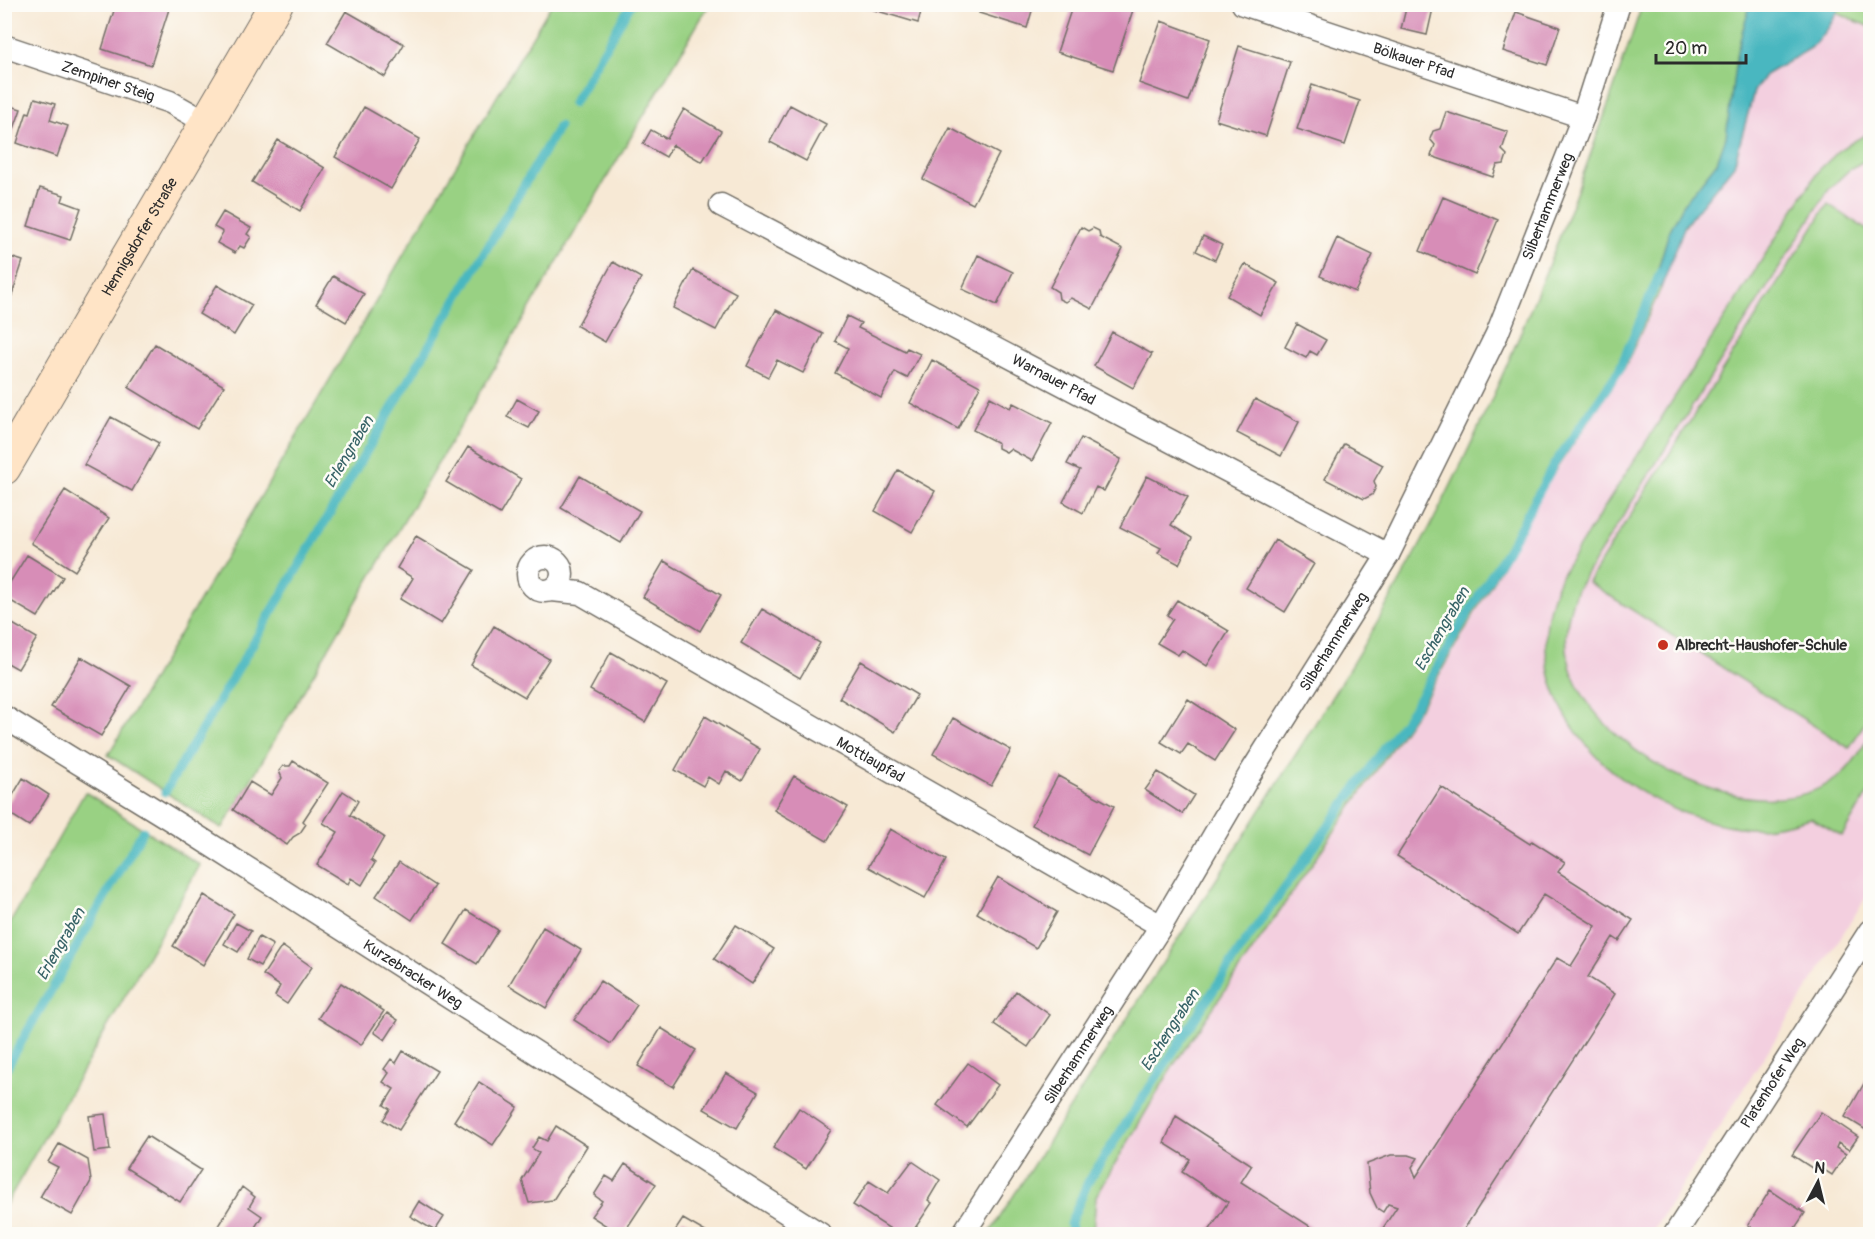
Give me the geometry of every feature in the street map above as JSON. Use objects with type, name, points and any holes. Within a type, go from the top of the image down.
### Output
[{"type":"main road","name":"Hennigsdorfer Straße","points":[[4,468],[276,4]]},
{"type":"street","name":"Bölkauer Pfad","points":[[1243,4],[1583,117]]},
{"type":"street","name":"Silberhammerweg","points":[[963,1234],[1161,926],[1250,774],[1388,555],[1497,334],[1583,117],[1619,4]]},
{"type":"street","name":"Zempiner Steig","points":[[4,46],[170,102],[207,123]]},
{"type":"street","name":"Warnauer Pfad","points":[[721,205],[1388,555]]},
{"type":"street","name":"Mottlaupfad","points":[[557,583],[580,593],[1161,926]]},
{"type":"street","name":"Kurzebracker Weg","points":[[4,717],[181,826],[820,1234]]},
{"type":"street","name":"Platenhofer Weg","points":[[1675,1234],[1870,931]]},
{"type":"shaded area","name":"Albrecht-Haushofer-Schule","points":[[1837,13],[1870,27],[1870,891],[1651,1234],[1093,1234],[1096,1196],[1173,1066],[1422,704],[1519,536],[1541,491],[1624,369],[1661,288],[1679,235],[1734,165],[1754,91],[1765,75],[1811,48]]},
{"type":"green space","points":[[551,5],[709,5],[222,829],[108,755]]},
{"type":"green space","points":[[1642,5],[1870,5],[1870,27],[1837,13],[1811,48],[1765,75],[1754,91],[1734,165],[1679,235],[1661,288],[1624,369],[1541,491],[1519,536],[1422,704],[1173,1066],[1096,1196],[1093,1234],[989,1234],[1313,727],[1388,603],[1434,519],[1494,393],[1548,266],[1597,136]]},
{"type":"green space","points":[[1870,132],[1870,158],[1851,168],[1829,189],[1577,589],[1570,611],[1566,633],[1570,667],[1592,708],[1619,736],[1652,761],[1689,780],[1728,793],[1767,798],[1804,794],[1842,774],[1856,758],[1870,735],[1870,790],[1842,836],[1811,818],[1780,826],[1756,828],[1703,819],[1659,802],[1620,777],[1586,745],[1562,708],[1548,666],[1547,621],[1562,574],[1819,170],[1842,148]]},
{"type":"green space","points":[[1828,204],[1870,232],[1870,715],[1849,748],[1588,582]]},
{"type":"green space","points":[[85,792],[200,865],[5,1206],[5,932]]},
{"type":"water","points":[[1750,5],[1842,5],[1828,28],[1811,48],[1765,75],[1754,91],[1734,165],[1685,225],[1661,288],[1655,279],[1669,232],[1683,205],[1717,162],[1726,137],[1737,51]]},
{"type":"building","points":[[116,4],[170,6],[151,65],[102,49]]},
{"type":"building","points":[[864,4],[923,4],[918,23],[864,7]]},
{"type":"building","points":[[982,4],[1034,4],[1027,28],[979,13]]},
{"type":"building","points":[[1073,4],[1117,4],[1133,10],[1113,70],[1057,52]]},
{"type":"building","points":[[1407,4],[1434,4],[1427,35],[1401,29]]},
{"type":"building","points":[[346,11],[404,44],[385,77],[327,43]]},
{"type":"building","points":[[1516,12],[1560,27],[1547,65],[1503,51]]},
{"type":"building","points":[[1161,21],[1210,39],[1188,101],[1139,83]]},
{"type":"building","points":[[1239,46],[1290,62],[1266,136],[1216,120]]},
{"type":"building","points":[[1312,85],[1360,101],[1345,145],[1297,129]]},
{"type":"building","points":[[35,98],[55,104],[50,120],[68,126],[57,157],[17,143],[27,112],[30,113]]},
{"type":"building","points":[[4,104],[21,109],[9,143],[4,142]]},
{"type":"building","points":[[790,105],[826,124],[806,161],[770,142]]},
{"type":"building","points":[[364,107],[420,139],[391,189],[335,157]]},
{"type":"building","points":[[684,109],[721,131],[702,162],[673,145],[666,157],[643,144],[651,130],[667,139]]},
{"type":"building","points":[[1446,112],[1508,132],[1502,150],[1507,155],[1504,164],[1497,165],[1493,177],[1431,156],[1435,145],[1430,139],[1433,131],[1440,129]]},
{"type":"building","points":[[950,128],[999,154],[973,204],[923,179]]},
{"type":"building","points":[[278,140],[325,168],[300,211],[252,182]]},
{"type":"building","points":[[40,188],[64,195],[62,201],[81,208],[70,240],[28,226]]},
{"type":"building","points":[[1443,197],[1498,220],[1475,275],[1420,251]]},
{"type":"building","points":[[223,212],[251,228],[247,234],[251,237],[244,248],[240,246],[235,253],[217,243],[223,232],[214,227]]},
{"type":"building","points":[[1081,227],[1088,231],[1093,228],[1099,231],[1100,237],[1123,249],[1092,309],[1071,298],[1065,302],[1059,299],[1058,292],[1050,287]]},
{"type":"building","points":[[1203,236],[1222,245],[1215,260],[1196,251]]},
{"type":"building","points":[[1337,238],[1373,255],[1355,292],[1320,276]]},
{"type":"building","points":[[4,255],[23,261],[9,304],[4,303]]},
{"type":"building","points":[[978,255],[1013,272],[997,305],[962,289]]},
{"type":"building","points":[[613,262],[641,278],[605,342],[577,326]]},
{"type":"building","points":[[1245,264],[1279,283],[1260,315],[1227,296]]},
{"type":"building","points":[[693,270],[736,293],[716,330],[673,308]]},
{"type":"building","points":[[333,276],[364,294],[346,322],[316,304]]},
{"type":"building","points":[[217,285],[252,305],[234,335],[199,314]]},
{"type":"building","points":[[776,310],[823,334],[803,373],[777,360],[768,377],[747,366]]},
{"type":"building","points":[[847,316],[861,323],[858,328],[905,351],[907,348],[920,354],[907,378],[895,372],[881,398],[835,373],[848,348],[835,341]]},
{"type":"building","points":[[1297,324],[1326,340],[1317,355],[1310,351],[1306,358],[1285,347]]},
{"type":"building","points":[[1112,332],[1152,354],[1133,388],[1094,366]]},
{"type":"building","points":[[155,344],[224,386],[197,429],[128,387]]},
{"type":"building","points":[[932,360],[980,386],[958,429],[910,403]]},
{"type":"building","points":[[990,397],[1010,408],[1013,403],[1052,423],[1032,461],[1010,449],[1006,452],[998,448],[998,443],[973,430]]},
{"type":"building","points":[[517,399],[539,411],[529,428],[507,417]]},
{"type":"building","points":[[1255,399],[1299,422],[1281,456],[1237,433]]},
{"type":"building","points":[[111,417],[159,443],[132,491],[84,465]]},
{"type":"building","points":[[1081,438],[1121,459],[1104,491],[1096,487],[1083,513],[1063,502],[1080,470],[1067,464]]},
{"type":"building","points":[[1344,444],[1383,465],[1374,481],[1376,487],[1372,495],[1364,499],[1325,479]]},
{"type":"building","points":[[468,447],[521,479],[500,514],[446,482]]},
{"type":"building","points":[[898,470],[935,491],[912,532],[875,511]]},
{"type":"building","points":[[580,476],[640,511],[621,543],[561,508]]},
{"type":"building","points":[[1147,476],[1188,497],[1171,525],[1192,538],[1179,564],[1158,553],[1161,548],[1120,527]]},
{"type":"building","points":[[65,490],[109,518],[75,571],[31,543]]},
{"type":"building","points":[[416,536],[474,570],[441,624],[400,599],[413,578],[397,568]]},
{"type":"building","points":[[1275,540],[1314,564],[1285,612],[1246,588]]},
{"type":"building","points":[[27,555],[63,577],[38,617],[4,597],[4,592]]},
{"type":"building","points":[[664,561],[721,595],[700,631],[643,597]]},
{"type":"building","points":[[1177,600],[1229,631],[1207,666],[1182,650],[1178,655],[1157,643],[1173,619],[1167,615]]},
{"type":"building","points":[[762,609],[820,643],[800,678],[741,643]]},
{"type":"building","points":[[4,619],[37,638],[18,669],[4,661]]},
{"type":"building","points":[[494,626],[549,659],[525,697],[471,665]]},
{"type":"building","points":[[611,652],[667,684],[645,722],[590,690]]},
{"type":"building","points":[[81,657],[131,686],[101,736],[51,707]]},
{"type":"building","points":[[861,661],[917,695],[895,732],[839,698]]},
{"type":"building","points":[[1188,699],[1235,730],[1215,761],[1188,744],[1181,754],[1161,742]]},
{"type":"building","points":[[705,716],[760,749],[742,781],[726,771],[719,784],[708,777],[703,786],[675,770]]},
{"type":"building","points":[[953,718],[1011,750],[991,786],[933,754]]},
{"type":"building","points":[[293,761],[328,783],[303,821],[306,824],[287,845],[233,810],[250,782],[271,795],[282,778],[279,771],[283,766],[290,766]]},
{"type":"building","points":[[1158,772],[1194,795],[1182,814],[1145,790]]},
{"type":"building","points":[[794,776],[848,807],[827,841],[774,810]]},
{"type":"building","points":[[1058,776],[1114,806],[1088,855],[1032,825]]},
{"type":"building","points":[[23,778],[49,795],[29,826],[4,810]]},
{"type":"building","points":[[1441,787],[1530,844],[1532,841],[1565,862],[1558,872],[1633,920],[1619,941],[1613,937],[1588,977],[1615,994],[1461,1234],[1379,1234],[1397,1207],[1388,1204],[1383,1212],[1377,1208],[1370,1193],[1367,1164],[1391,1155],[1409,1155],[1418,1158],[1412,1167],[1416,1177],[1557,958],[1571,966],[1596,926],[1544,894],[1518,934],[1397,856]]},
{"type":"building","points":[[343,791],[358,801],[350,815],[384,837],[371,860],[375,863],[362,885],[351,878],[348,884],[317,865],[338,832],[323,823]]},
{"type":"building","points":[[890,829],[946,860],[925,898],[868,867]]},
{"type":"building","points":[[399,862],[435,886],[412,920],[376,896]]},
{"type":"building","points":[[998,877],[1057,912],[1036,948],[977,913]]},
{"type":"building","points":[[204,895],[234,914],[203,965],[173,946]]},
{"type":"building","points":[[466,910],[498,930],[477,964],[445,944]]},
{"type":"building","points":[[236,923],[251,931],[238,952],[224,944]]},
{"type":"building","points":[[736,925],[774,949],[752,984],[714,959]]},
{"type":"building","points":[[543,927],[581,950],[546,1008],[509,985]]},
{"type":"building","points":[[259,937],[273,945],[260,966],[247,959]]},
{"type":"building","points":[[282,946],[312,967],[287,1004],[275,996],[280,986],[263,975]]},
{"type":"building","points":[[600,981],[637,1005],[611,1044],[574,1020]]},
{"type":"building","points":[[341,983],[384,1011],[361,1045],[318,1018]]},
{"type":"building","points":[[1016,991],[1050,1015],[1028,1047],[994,1024]]},
{"type":"building","points":[[387,1013],[398,1020],[385,1040],[374,1032]]},
{"type":"building","points":[[661,1028],[696,1050],[673,1087],[638,1066]]},
{"type":"building","points":[[403,1051],[437,1071],[399,1130],[383,1120],[390,1109],[384,1105],[394,1089],[383,1082],[389,1073],[384,1069],[391,1059],[396,1063]]},
{"type":"building","points":[[968,1063],[998,1085],[967,1127],[937,1105]]},
{"type":"building","points":[[726,1073],[758,1092],[737,1128],[704,1109]]},
{"type":"building","points":[[1870,1073],[1870,1124],[1866,1130],[1845,1117]]},
{"type":"building","points":[[479,1082],[518,1107],[493,1145],[454,1121]]},
{"type":"building","points":[[799,1108],[831,1130],[806,1169],[773,1148]]},
{"type":"building","points":[[1821,1112],[1858,1137],[1849,1150],[1838,1143],[1836,1148],[1846,1154],[1832,1175],[1821,1168],[1818,1172],[1792,1155]]},
{"type":"building","points":[[105,1114],[110,1150],[94,1152],[89,1116]]},
{"type":"building","points":[[1176,1116],[1252,1165],[1241,1182],[1322,1234],[1207,1234],[1228,1202],[1182,1172],[1190,1159],[1164,1143]]},
{"type":"building","points":[[556,1126],[587,1146],[553,1200],[529,1203],[522,1180],[539,1153],[532,1148],[539,1137],[547,1141]]},
{"type":"building","points":[[147,1136],[201,1170],[180,1202],[126,1168]]},
{"type":"building","points":[[59,1144],[88,1160],[91,1181],[72,1215],[40,1197],[58,1167],[48,1162]]},
{"type":"building","points":[[912,1161],[940,1180],[928,1200],[932,1203],[911,1234],[898,1234],[853,1205],[869,1181],[888,1193]]},
{"type":"building","points":[[625,1164],[656,1184],[623,1234],[619,1234],[591,1216],[602,1201],[594,1195],[606,1176],[614,1181]]},
{"type":"building","points":[[242,1187],[255,1197],[249,1207],[262,1216],[251,1234],[224,1234],[216,1229]]},
{"type":"building","points":[[1770,1190],[1805,1213],[1791,1234],[1782,1232],[1781,1234],[1762,1234],[1748,1225]]},
{"type":"building","points":[[419,1201],[444,1217],[435,1231],[410,1216]]},
{"type":"building","points":[[683,1219],[709,1234],[673,1234]]},
{"type":"waterway","name":"Erlengraben","points":[[573,103],[631,4]]},
{"type":"waterway","name":"Erlengraben","points":[[165,792],[559,126]]},
{"type":"waterway","name":"Eschengraben","points":[[1072,1234],[1070,1224],[1088,1182],[1121,1131],[1244,944],[1415,706],[1515,537],[1553,466],[1619,370],[1661,271]]},
{"type":"waterway","name":"Erlengraben","points":[[4,1072],[143,831]]},
{"type":"place","name":"Albrecht-Haushofer-Schule","points":[[1663,645]]}]
